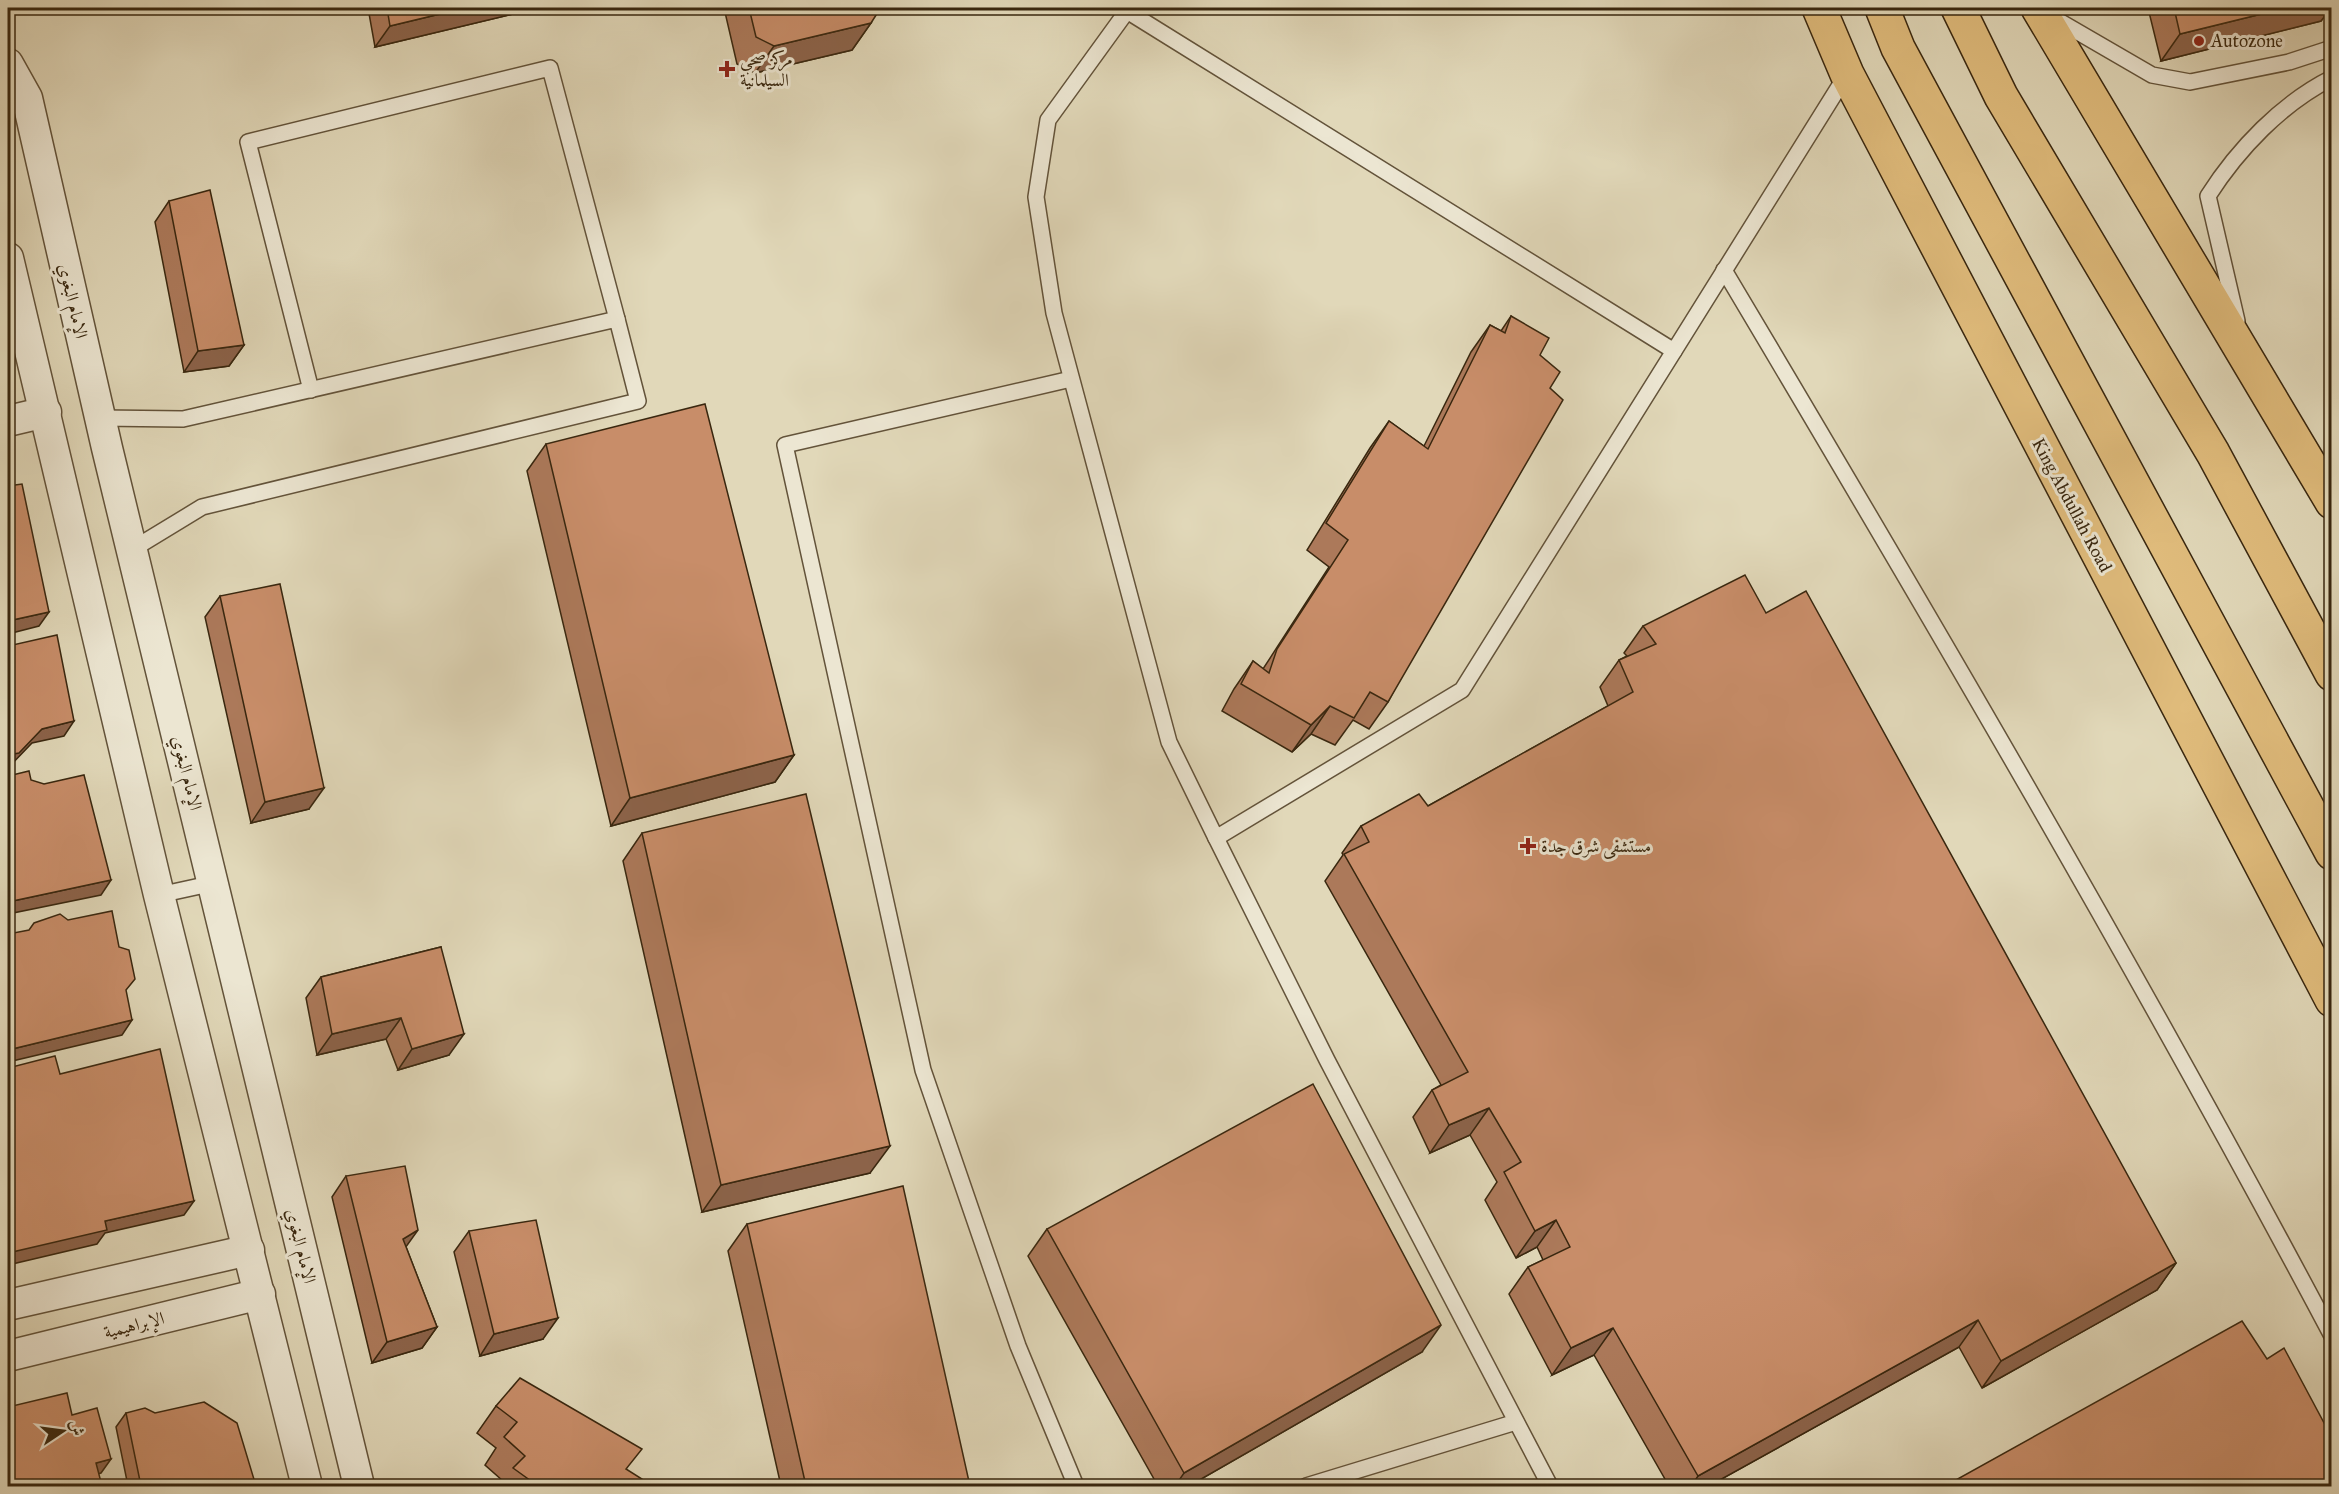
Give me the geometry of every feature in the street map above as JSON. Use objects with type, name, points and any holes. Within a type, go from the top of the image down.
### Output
[{"type":"main road","name":"King Abdullah Road","points":[[1819,8],[1846,74],[2331,1000]]},
{"type":"main road","points":[[1882,8],[1904,59],[2331,853]]},
{"type":"main road","points":[[1958,8],[2001,96],[2213,453],[2331,674]]},
{"type":"main road","points":[[2038,8],[2331,502]]},
{"type":"street","name":"الإمام البغوي","points":[[8,64],[27,98],[100,418],[359,1486]]},
{"type":"street","points":[[8,258],[20,367],[46,412],[159,895],[307,1486]]},
{"type":"street","points":[[8,421],[46,412]]},
{"type":"street","points":[[8,1305],[249,1250]]},
{"type":"street","name":"الإبراهيمية","points":[[8,1356],[260,1294]]},
{"type":"lane","points":[[2038,8],[2152,75],[2190,82],[2289,62],[2331,48]]},
{"type":"lane","points":[[1550,1486],[1327,1060],[1169,742],[1054,313],[1036,197],[1048,120],[1126,9],[1674,351]]},
{"type":"lane","points":[[133,549],[202,507],[638,401],[550,68],[248,142],[311,390]]},
{"type":"lane","points":[[1216,838],[1462,690],[1846,74]]},
{"type":"lane","points":[[2244,354],[2208,196],[2230,161],[2306,91],[2331,78]]},
{"type":"lane","points":[[1724,270],[1982,704],[2257,1196],[2331,1336]]},
{"type":"lane","points":[[100,418],[183,419],[617,319]]},
{"type":"lane","points":[[1071,379],[785,446],[923,1070],[1018,1346],[1076,1486]]},
{"type":"lane","points":[[159,895],[214,883]]},
{"type":"lane","points":[[1306,1486],[1516,1422]]},
{"type":"building","points":[[387,8],[465,8],[390,26]]},
{"type":"building","points":[[749,8],[877,8],[878,12],[871,23],[774,46],[756,37]]},
{"type":"building","points":[[2174,8],[2286,8],[2180,34]]},
{"type":"building","points":[[210,190],[244,345],[198,351],[169,201]]},
{"type":"building","points":[[1511,316],[1549,338],[1540,355],[1560,372],[1550,388],[1563,400],[1388,702],[1370,692],[1354,718],[1330,706],[1311,725],[1241,684],[1253,661],[1269,673],[1277,649],[1348,540],[1326,523],[1389,421],[1428,449],[1490,325],[1505,333]]},
{"type":"building","points":[[705,404],[794,755],[630,798],[546,444]]},
{"type":"building","points":[[22,484],[49,612],[8,621],[8,486]]},
{"type":"building","points":[[1745,575],[1766,613],[1806,591],[2176,1263],[2001,1361],[1978,1320],[1698,1476],[1613,1328],[1571,1348],[1528,1267],[1570,1247],[1556,1220],[1535,1231],[1504,1172],[1521,1162],[1489,1108],[1449,1125],[1432,1090],[1468,1072],[1344,854],[1369,842],[1361,826],[1419,794],[1428,806],[1633,692],[1619,660],[1656,644],[1643,626]]},
{"type":"building","points":[[280,584],[324,788],[265,802],[220,596]]},
{"type":"building","points":[[57,635],[74,721],[42,729],[19,753],[8,755],[8,646]]},
{"type":"building","points":[[29,771],[31,780],[44,784],[84,775],[111,880],[8,902],[8,776]]},
{"type":"building","points":[[806,794],[890,1146],[721,1185],[642,833]]},
{"type":"building","points":[[112,911],[119,947],[129,950],[135,979],[126,990],[132,1020],[8,1050],[8,934],[29,930],[34,923],[60,914],[68,920]]},
{"type":"building","points":[[441,947],[464,1034],[412,1049],[401,1018],[332,1034],[321,977]]},
{"type":"building","points":[[160,1049],[194,1201],[105,1221],[107,1230],[8,1253],[8,1068],[55,1056],[60,1074]]},
{"type":"building","points":[[1313,1084],[1441,1325],[1184,1473],[1047,1229]]},
{"type":"building","points":[[405,1166],[418,1230],[403,1239],[437,1327],[387,1342],[346,1176]]},
{"type":"building","points":[[903,1186],[970,1486],[806,1486],[747,1224]]},
{"type":"building","points":[[536,1220],[558,1318],[494,1334],[469,1231]]},
{"type":"building","points":[[2242,1321],[2267,1359],[2284,1348],[2331,1436],[2331,1486],[1945,1486]]},
{"type":"building","points":[[520,1378],[642,1449],[626,1469],[642,1479],[639,1486],[529,1486],[531,1481],[513,1468],[525,1456],[504,1437],[517,1422],[496,1406]]},
{"type":"building","points":[[67,1393],[72,1415],[97,1408],[111,1459],[96,1463],[102,1486],[8,1486],[8,1407]]},
{"type":"building","points":[[204,1402],[237,1423],[256,1486],[141,1486],[126,1413],[145,1408],[155,1413]]},
{"type":"place","name":"Autozone","points":[[2199,41]]},
{"type":"place","name":"مركز صحي السيلمانية","points":[[727,69]]},
{"type":"place","name":"مستشفى شرق جدة","points":[[1528,846]]}]
